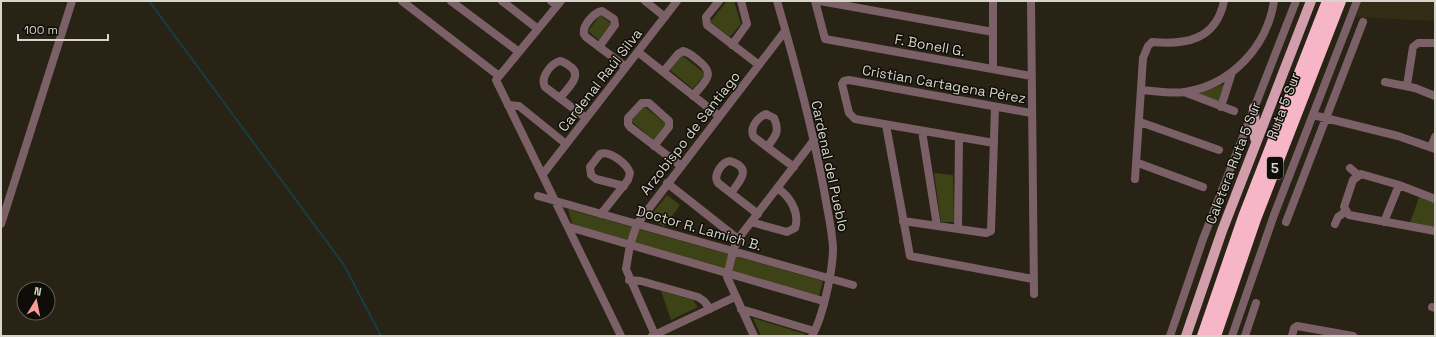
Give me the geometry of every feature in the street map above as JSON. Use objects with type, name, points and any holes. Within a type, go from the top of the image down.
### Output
[{"type":"highway","name":"Ruta 5 Sur","points":[[1203,336],[1244,216],[1328,1]]},
{"type":"highway","name":"Ruta 5 Sur","points":[[1215,336],[1253,226],[1340,1]]},
{"type":"main road","name":"Caletera Ruta 5 Sur","points":[[1186,336],[1222,231],[1311,1]]},
{"type":"main road","points":[[1254,108],[1256,141]]},
{"type":"street","points":[[1,224],[72,1]]},
{"type":"street","points":[[402,1],[497,78],[508,105],[621,336]]},
{"type":"street","points":[[451,1],[519,52]]},
{"type":"street","points":[[502,1],[538,29]]},
{"type":"street","points":[[645,1],[665,16]]},
{"type":"street","name":"Cardenal Raúl Silva","points":[[542,174],[677,1]]},
{"type":"street","points":[[719,1],[706,17],[706,23],[759,65]]},
{"type":"street","points":[[732,45],[747,24],[741,1]]},
{"type":"street","name":"Cardenal del Pueblo","points":[[777,1],[814,140],[832,240],[832,262],[823,301],[813,334]]},
{"type":"street","name":"F. Bonell G.","points":[[815,1],[824,39],[1031,76]]},
{"type":"street","points":[[820,1],[993,32]]},
{"type":"street","points":[[992,1],[993,69]]},
{"type":"street","points":[[1031,1],[1034,294]]},
{"type":"street","points":[[1136,179],[1143,58],[1148,46],[1152,42],[1171,44],[1184,42],[1202,36],[1216,22],[1224,1]]},
{"type":"street","points":[[1141,90],[1184,92],[1209,85],[1232,72],[1245,61],[1262,37],[1274,1]]},
{"type":"street","points":[[1170,336],[1193,267],[1296,1]]},
{"type":"street","points":[[1232,336],[1313,115],[1357,1]]},
{"type":"street","points":[[497,78],[538,29],[556,3]]},
{"type":"street","points":[[1286,222],[1364,22]]},
{"type":"street","name":"Arzobispo de Santiago","points":[[654,335],[629,280],[626,266],[636,224],[785,31]]},
{"type":"street","points":[[1407,85],[1413,47],[1420,42],[1435,43]]},
{"type":"street","points":[[599,47],[626,67]]},
{"type":"street","points":[[638,52],[719,116]]},
{"type":"street","points":[[663,72],[681,52],[687,52],[701,62],[708,68],[709,74],[693,96]]},
{"type":"street","points":[[560,98],[574,80],[576,74],[566,63],[560,61],[554,64],[545,75],[543,81],[546,87],[560,98],[586,118]]},
{"type":"street","points":[[1221,107],[1232,72]]},
{"type":"street","name":"Cristian Cartagena Pérez","points":[[994,143],[858,120],[851,117],[841,88],[843,82],[849,80],[1031,113]]},
{"type":"street","points":[[1385,82],[1407,85],[1435,96]]},
{"type":"street","points":[[1184,92],[1234,111]]},
{"type":"street","points":[[654,146],[669,127],[669,121],[649,103],[642,102],[628,118],[628,124],[654,146],[680,166]]},
{"type":"street","points":[[508,105],[519,106],[566,144]]},
{"type":"street","points":[[903,221],[986,234],[991,231],[995,107]]},
{"type":"street","points":[[1313,115],[1398,136],[1433,148],[1435,137]]},
{"type":"street","points":[[1140,122],[1219,150]]},
{"type":"street","points":[[886,125],[910,256],[1033,279]]},
{"type":"street","points":[[922,131],[937,226]]},
{"type":"street","points":[[958,229],[959,137]]},
{"type":"street","points":[[754,336],[728,282],[727,273],[733,251],[738,239],[814,140]]},
{"type":"street","points":[[767,147],[794,167]]},
{"type":"street","points":[[601,214],[624,186],[630,175],[628,169],[610,154],[600,154],[590,167],[591,175],[596,178],[624,186]]},
{"type":"street","points":[[1138,163],[1203,187]]},
{"type":"street","points":[[1350,168],[1358,175],[1366,175],[1399,185],[1435,199]]},
{"type":"street","points":[[1358,175],[1353,180],[1344,205],[1345,212],[1349,215],[1435,231]]},
{"type":"street","points":[[667,183],[738,239]]},
{"type":"street","points":[[1384,222],[1399,185]]},
{"type":"street","points":[[751,222],[787,232],[795,228],[796,222],[792,203],[788,196],[777,188]]},
{"type":"street","points":[[731,193],[758,214]]},
{"type":"street","name":"Doctor R. Lamich B.","points":[[538,196],[853,285]]},
{"type":"street","points":[[1335,224],[1338,217],[1345,212]]},
{"type":"street","points":[[569,227],[823,301]]},
{"type":"street","points":[[629,280],[641,281],[698,297],[710,309]]},
{"type":"street","points":[[654,335],[735,297]]},
{"type":"street","points":[[1242,306],[1255,306],[1246,336]]},
{"type":"street","points":[[741,309],[813,334]]},
{"type":"street","points":[[1292,336],[1295,327],[1353,336]]},
{"type":"shaded area","points":[[1362,1],[1435,1],[1435,21],[1356,17]]},
{"type":"green space","points":[[727,1],[734,1],[741,24],[730,37],[710,22]]},
{"type":"green space","points":[[600,15],[613,25],[600,41],[588,31]]},
{"type":"green space","points":[[682,55],[705,74],[693,89],[670,70]]},
{"type":"green space","points":[[1228,83],[1220,103],[1196,94]]},
{"type":"green space","points":[[644,106],[667,125],[654,140],[631,121]]},
{"type":"green space","points":[[934,173],[953,175],[954,222],[941,222]]},
{"type":"green space","points":[[667,195],[680,205],[664,227],[650,216]]},
{"type":"green space","points":[[1419,197],[1435,203],[1435,228],[1410,223]]},
{"type":"green space","points":[[568,209],[823,281],[819,296],[572,224]]},
{"type":"green space","points":[[661,291],[693,300],[698,307],[671,320]]},
{"type":"green space","points":[[753,318],[805,334],[804,336],[761,336]]},
{"type":"waterway","points":[[149,1],[344,265],[381,336]]}]
